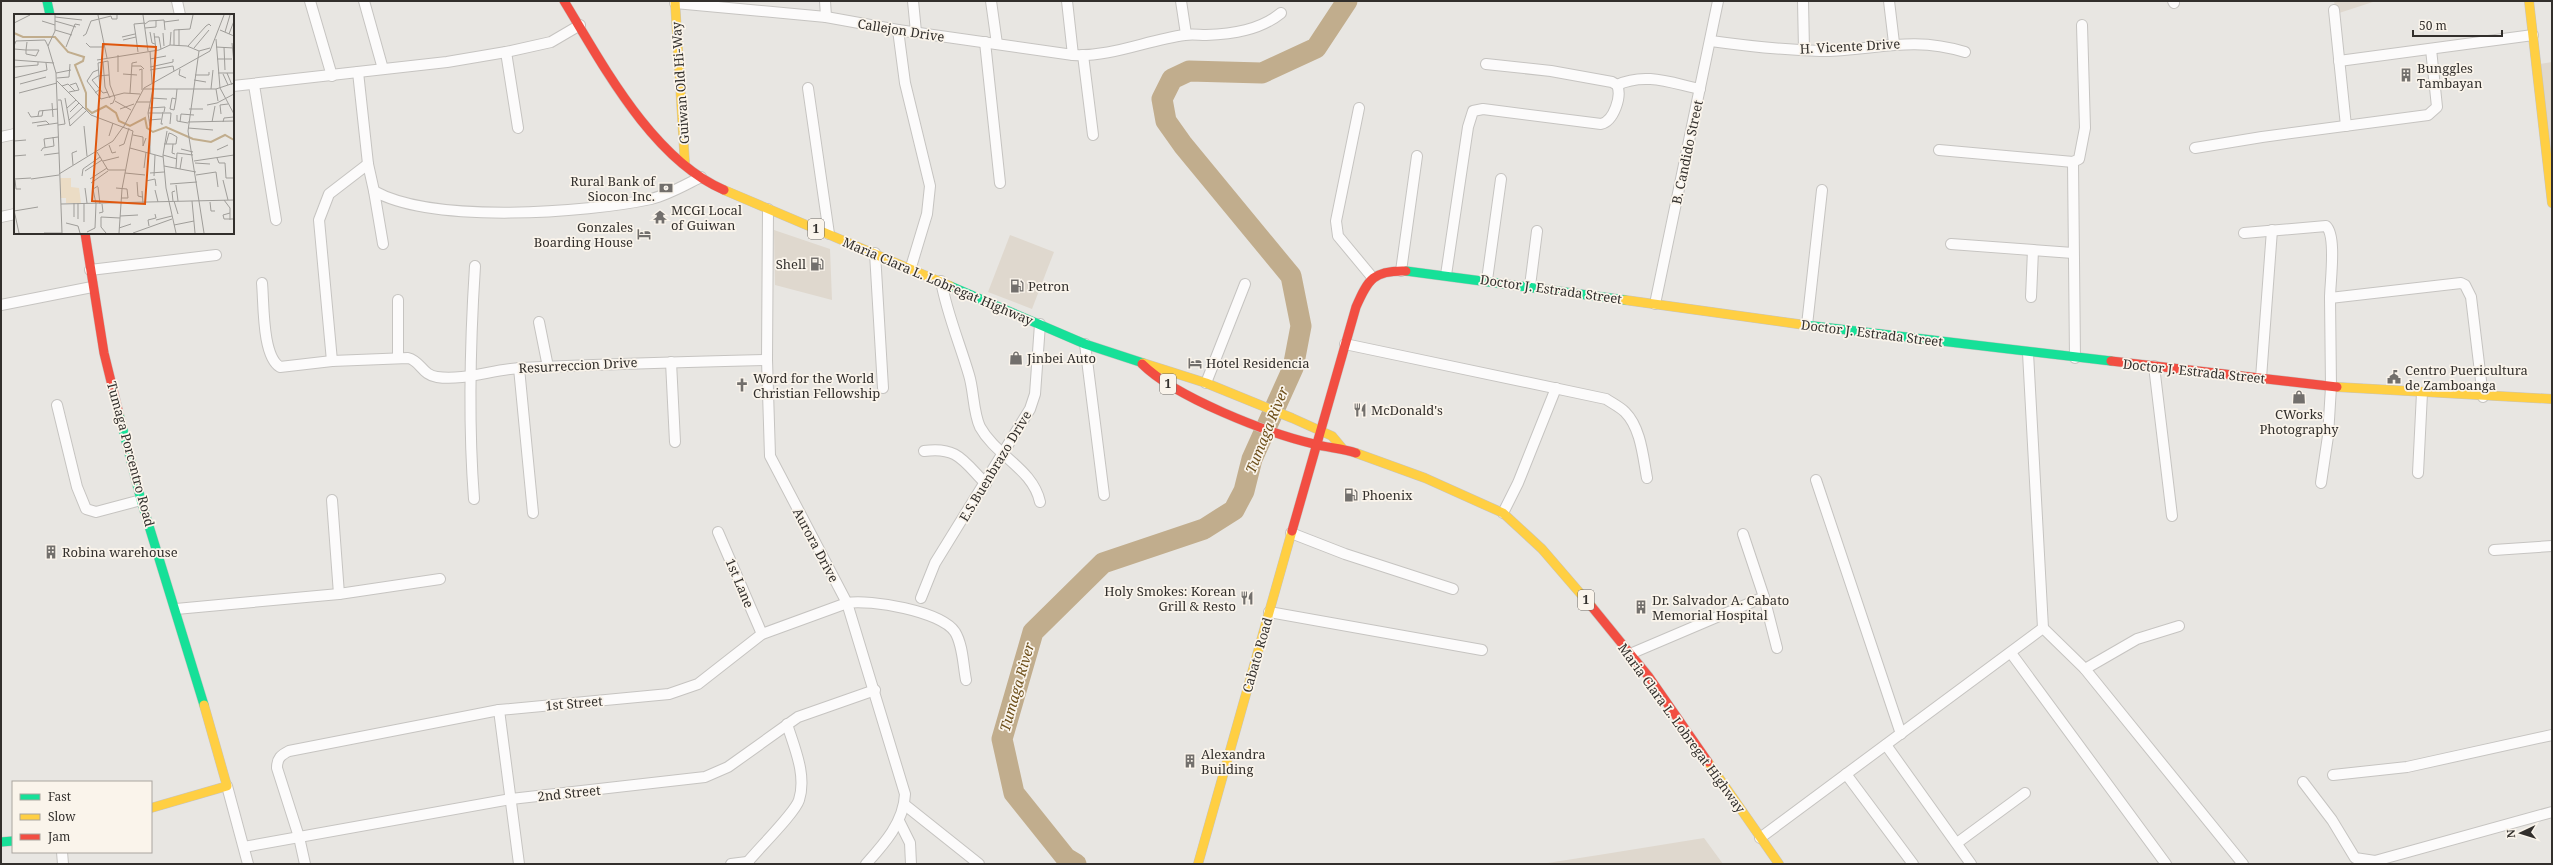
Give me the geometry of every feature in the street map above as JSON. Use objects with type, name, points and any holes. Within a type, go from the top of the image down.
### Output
[{"type":"main road","points":[[47,1],[50,14]]},
{"type":"main road","name":"Maria Clara L. Lobregat Highway","points":[[564,1],[635,112],[668,151],[701,178],[768,209],[910,267],[941,282],[1085,344],[1141,363],[1160,366],[1244,398],[1321,430],[1332,436],[1342,448]]},
{"type":"main road","points":[[2529,1],[2552,203]]},
{"type":"main road","name":"Guiwan Old Hi-Way","points":[[675,2],[685,165]]},
{"type":"main road","name":"Tumaga Porcentro Road","points":[[84,234],[104,353],[141,500],[176,609],[227,786]]},
{"type":"main road","name":"Doctor J. Estrada Street","points":[[1372,277],[1379,273],[1402,271],[1446,275],[1807,325],[2028,353],[2331,387],[2484,397],[2552,399]]},
{"type":"main road","points":[[1316,445],[1356,307],[1372,277]]},
{"type":"main road","name":"Maria Clara L. Lobregat Highway","points":[[1141,363],[1154,376],[1199,401],[1284,436],[1316,445],[1342,448],[1447,487],[1503,513],[1542,549],[1570,580],[1649,677],[1779,864]]},
{"type":"main road","name":"Cabato Road","points":[[1198,864],[1316,445]]},
{"type":"main road","points":[[152,808],[227,786]]},
{"type":"main road","points":[[1,842],[12,840]]},
{"type":"street","points":[[177,1],[180,14]]},
{"type":"street","points":[[310,1],[332,76]]},
{"type":"street","points":[[364,1],[383,70]]},
{"type":"street","points":[[825,1],[826,17]]},
{"type":"street","points":[[913,1],[916,32]]},
{"type":"street","points":[[991,1],[997,44]]},
{"type":"street","points":[[1066,1],[1093,135]]},
{"type":"street","points":[[1181,1],[1186,34]]},
{"type":"street","name":"B. Candido Street","points":[[1655,304],[1711,42],[1718,1]]},
{"type":"street","points":[[1803,1],[1804,50]]},
{"type":"street","points":[[1889,1],[1894,44]]},
{"type":"street","name":"Callejon Drive","points":[[675,2],[826,17],[898,30],[1078,55],[1114,52],[1186,34],[1231,33],[1268,24],[1281,13]]},
{"type":"street","points":[[2334,10],[2346,126]]},
{"type":"street","points":[[234,86],[383,70],[506,52],[551,42],[580,25]]},
{"type":"street","points":[[2076,358],[2073,253],[2073,162],[2082,153],[2085,128],[2082,25]]},
{"type":"street","points":[[898,30],[905,83],[930,186],[927,214],[910,267]]},
{"type":"street","points":[[2339,61],[2533,35]]},
{"type":"street","points":[[985,42],[1000,184]]},
{"type":"street","name":"H. Vicente Drive","points":[[1711,42],[1804,50],[1844,49],[1894,44],[1940,45],[1964,52]]},
{"type":"street","points":[[2195,148],[2434,112],[2436,107],[2431,49]]},
{"type":"street","points":[[506,52],[518,128]]},
{"type":"street","points":[[1446,275],[1469,121],[1473,111],[1483,109],[1601,124],[1609,119],[1619,95],[1617,85],[1612,82],[1550,71],[1486,64]]},
{"type":"street","points":[[358,72],[368,164],[383,244]]},
{"type":"street","points":[[1617,85],[1631,78],[1642,77],[1700,89]]},
{"type":"street","points":[[254,85],[276,220]]},
{"type":"street","points":[[808,88],[829,234]]},
{"type":"street","points":[[1359,108],[1336,221],[1338,236],[1372,277]]},
{"type":"street","points":[[1,137],[14,134]]},
{"type":"street","points":[[1939,150],[2073,162]]},
{"type":"street","points":[[1402,271],[1417,156]]},
{"type":"street","points":[[332,361],[319,220],[329,194],[368,164]]},
{"type":"street","points":[[374,192],[412,206],[463,211],[574,211],[652,198],[701,178]]},
{"type":"street","points":[[1487,280],[1502,179]]},
{"type":"street","points":[[1807,325],[1822,190]]},
{"type":"street","name":"Aurora Drive","points":[[768,209],[767,360],[770,456],[847,603],[904,784],[905,805],[899,821],[866,864]]},
{"type":"street","points":[[1,216],[14,214]]},
{"type":"street","points":[[2244,233],[2321,225],[2330,230],[2331,387],[2328,436],[2321,483]]},
{"type":"street","points":[[1530,286],[1537,230]]},
{"type":"street","points":[[2261,378],[2272,230]]},
{"type":"street","points":[[1951,244],[2073,253]]},
{"type":"street","points":[[2032,297],[2033,250]]},
{"type":"street","points":[[875,253],[883,388]]},
{"type":"street","points":[[90,270],[216,255]]},
{"type":"street","points":[[474,499],[469,440],[470,375],[475,266]]},
{"type":"street","points":[[941,282],[950,320],[969,376],[980,426],[1001,454],[1030,478],[1038,492],[1040,502]]},
{"type":"street","name":"Resurreccion Drive","points":[[262,283],[268,352],[273,363],[287,367],[332,361],[398,358],[415,360],[423,371],[430,376],[438,378],[519,368],[767,360]]},
{"type":"street","points":[[2330,298],[2461,283],[2465,285],[2471,298],[2484,397]]},
{"type":"street","points":[[1206,383],[1245,284]]},
{"type":"street","points":[[1,305],[92,287]]},
{"type":"street","points":[[398,300],[398,358]]},
{"type":"street","points":[[539,322],[548,367]]},
{"type":"street","name":"E.S.Buenbrazo Drive","points":[[921,598],[935,563],[986,484],[1001,454],[1011,443],[1030,409],[1035,394],[1040,324]]},
{"type":"street","points":[[1085,344],[1104,495]]},
{"type":"street","points":[[1345,344],[1606,399],[1625,412],[1642,446],[1647,478]]},
{"type":"street","points":[[2028,353],[2043,628],[2085,669],[2243,864]]},
{"type":"street","points":[[671,362],[675,442]]},
{"type":"street","points":[[2154,366],[2172,516]]},
{"type":"street","points":[[519,368],[533,513]]},
{"type":"street","points":[[1503,513],[1518,483],[1556,388]]},
{"type":"street","points":[[2418,473],[2422,393]]},
{"type":"street","points":[[57,405],[77,487],[86,509],[96,512],[141,500]]},
{"type":"street","points":[[924,451],[941,448],[955,453],[986,484]]},
{"type":"street","points":[[1816,480],[1901,734]]},
{"type":"street","points":[[332,500],[339,594]]},
{"type":"street","name":"1st Lane","points":[[718,532],[762,634]]},
{"type":"street","points":[[1290,533],[1340,552],[1453,589]]},
{"type":"street","points":[[1743,534],[1764,596],[1777,648]]},
{"type":"street","points":[[2494,550],[2552,546]]},
{"type":"street","points":[[176,609],[339,594],[440,579]]},
{"type":"street","points":[[1630,654],[1764,596]]},
{"type":"street","name":"1st Street","points":[[299,837],[277,768],[277,761],[282,755],[289,751],[499,710],[669,694],[698,684],[762,634],[847,603],[860,601],[884,605],[923,614],[946,624],[956,633],[959,641],[966,680]]},
{"type":"street","points":[[1269,612],[1482,650]]},
{"type":"street","points":[[2085,669],[2137,639],[2179,626]]},
{"type":"street","points":[[1760,838],[2043,628]]},
{"type":"street","points":[[2011,653],[2166,864]]},
{"type":"street","name":"2nd Street","points":[[244,848],[511,799],[705,777],[728,767],[787,724],[806,713],[875,690]]},
{"type":"street","points":[[499,710],[519,864]]},
{"type":"street","points":[[731,864],[747,863],[799,801],[802,784],[800,767],[787,724]]},
{"type":"street","points":[[2333,775],[2407,767],[2552,735]]},
{"type":"street","points":[[1886,745],[1971,864]]},
{"type":"street","points":[[1846,774],[1913,864]]},
{"type":"street","points":[[2303,782],[2332,820],[2355,858],[2364,861],[2374,861],[2552,812]]},
{"type":"street","points":[[227,786],[248,864]]},
{"type":"street","points":[[1957,843],[2025,793]]},
{"type":"street","points":[[905,805],[979,864]]},
{"type":"street","points":[[899,821],[910,843],[911,864]]},
{"type":"street","points":[[299,837],[305,864]]},
{"type":"street","points":[[62,853],[63,864]]},
{"type":"shaded area","points":[[2334,1],[2376,1],[2336,14]]},
{"type":"shaded area","points":[[2552,62],[2552,177],[2540,64]]},
{"type":"shaded area","points":[[774,230],[830,249],[832,300],[775,285]]},
{"type":"shaded area","points":[[1010,235],[1054,252],[1032,309],[988,292]]},
{"type":"shaded area","points":[[1704,838],[1723,864],[1541,864],[1605,854]]},
{"type":"waterway","name":"Tumaga River","points":[[1076,864],[1066,858],[1014,793],[1002,739],[1033,632],[1103,563],[1204,529],[1234,510],[1244,491],[1252,459],[1293,368],[1301,326],[1291,276],[1183,145],[1166,121],[1162,99],[1172,79],[1189,71],[1262,73],[1316,48],[1347,1]]},
{"type":"traffic: fast","points":[[47,1],[50,14]]},
{"type":"traffic: fast","points":[[1406,271],[1625,300]]},
{"type":"traffic: fast","points":[[950,286],[1085,344],[1143,363]]},
{"type":"traffic: fast","points":[[1805,325],[2111,361]]},
{"type":"traffic: fast","points":[[119,414],[141,500],[204,705]]},
{"type":"traffic: fast","points":[[1,842],[12,841]]},
{"type":"traffic: slow","points":[[675,1],[685,165]]},
{"type":"traffic: slow","points":[[2529,1],[2552,203]]},
{"type":"traffic: slow","points":[[724,190],[950,286]]},
{"type":"traffic: slow","points":[[1625,300],[1805,325]]},
{"type":"traffic: slow","points":[[1143,363],[1206,383],[1292,418],[1332,436],[1342,448]]},
{"type":"traffic: slow","points":[[2337,387],[2552,399]]},
{"type":"traffic: slow","points":[[1356,453],[1425,478],[1503,513],[1542,549],[1592,607]]},
{"type":"traffic: slow","points":[[1198,864],[1292,531]]},
{"type":"traffic: slow","points":[[152,808],[227,786],[204,705]]},
{"type":"traffic: slow","points":[[1708,762],[1779,864]]},
{"type":"traffic: jam","points":[[564,1],[613,81],[652,133],[674,156],[698,176],[724,190]]},
{"type":"traffic: jam","points":[[85,234],[104,353],[119,414]]},
{"type":"traffic: jam","points":[[1292,531],[1356,307],[1364,289],[1374,278],[1386,272],[1406,271]]},
{"type":"traffic: jam","points":[[2111,361],[2337,387]]},
{"type":"traffic: jam","points":[[1142,364],[1176,389],[1248,423],[1294,439],[1356,453]]},
{"type":"traffic: jam","points":[[1592,607],[1649,677],[1708,762]]},
{"type":"place","name":"Bunggles Tambayan","points":[[2406,75]]},
{"type":"place","name":"Rural Bank of Siocon Inc.","points":[[666,188]]},
{"type":"place","name":"MCGI Local of Guiwan","points":[[660,217]]},
{"type":"place","name":"Gonzales Boarding House","points":[[644,234]]},
{"type":"place","name":"Shell","points":[[817,264]]},
{"type":"place","name":"Petron","points":[[1017,286]]},
{"type":"place","name":"Jinbei Auto","points":[[1016,358]]},
{"type":"place","name":"Hotel Residencia","points":[[1195,363]]},
{"type":"place","name":"Centro Puericultura de Zamboanga","points":[[2394,377]]},
{"type":"place","name":"Word for the World Christian Fellowship","points":[[742,385]]},
{"type":"place","name":"CWorks Photography","points":[[2299,397]]},
{"type":"place","name":"McDonald's","points":[[1360,410]]},
{"type":"place","name":"Phoenix","points":[[1351,495]]},
{"type":"place","name":"Robina warehouse","points":[[51,552]]},
{"type":"place","name":"Holy Smokes: Korean Grill & Resto","points":[[1247,598]]},
{"type":"place","name":"Dr. Salvador A. Cabato Memorial Hospital","points":[[1641,607]]},
{"type":"place","name":"Alexandra Building","points":[[1190,761]]}]
